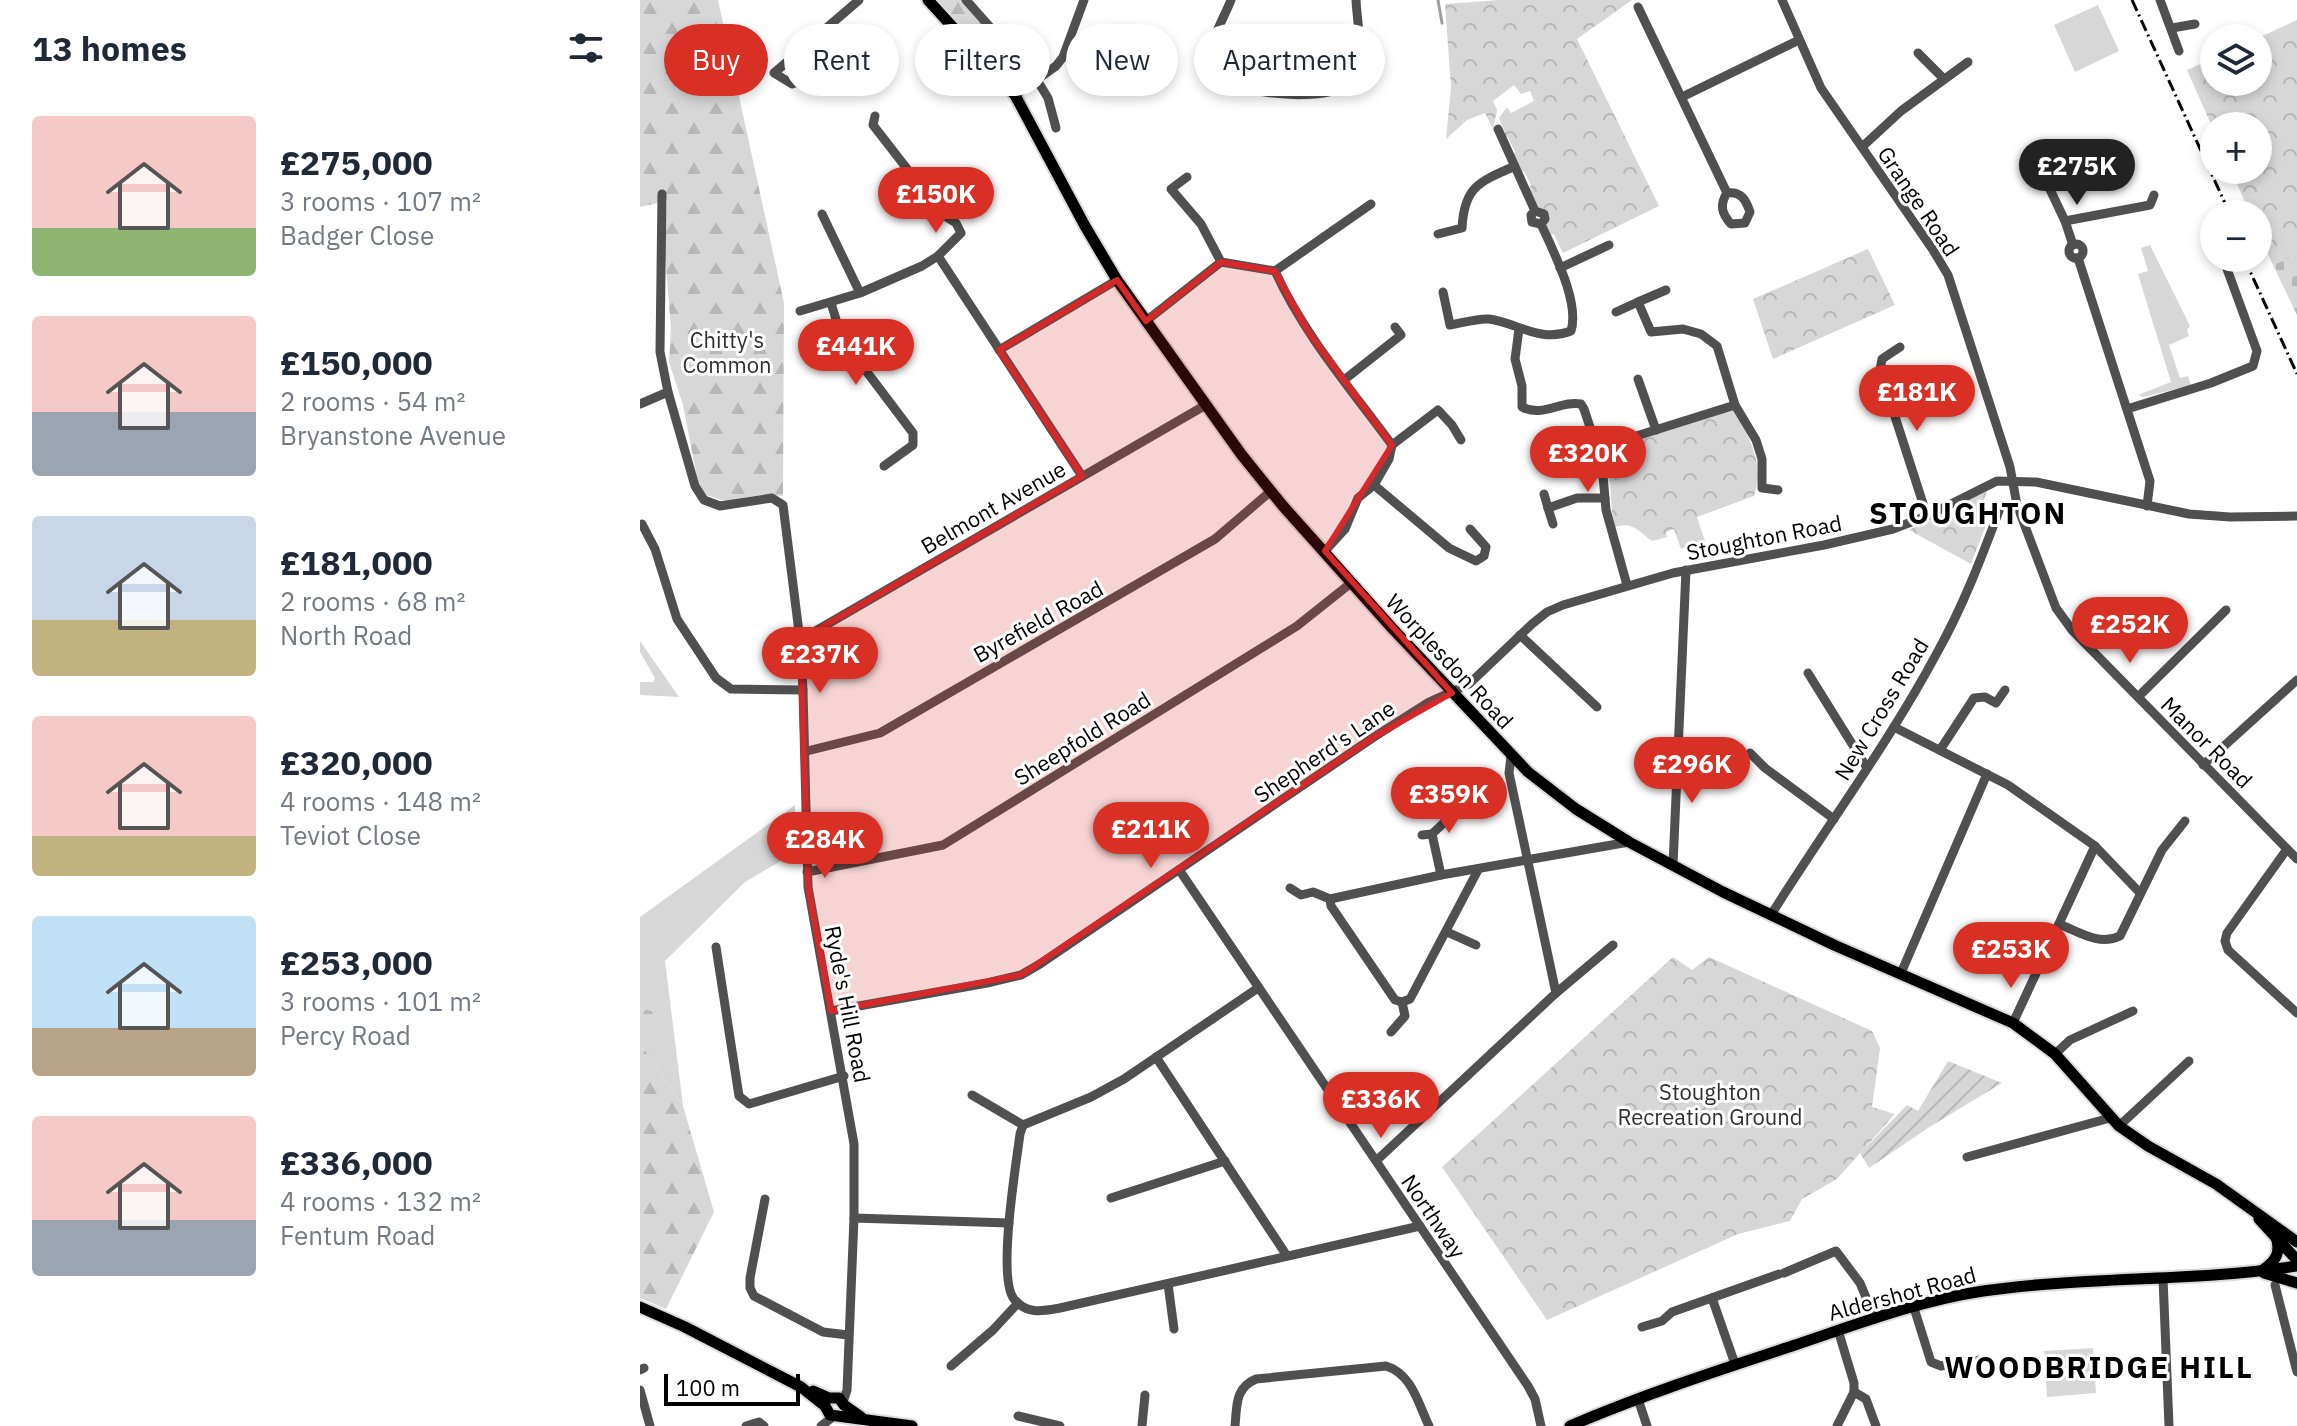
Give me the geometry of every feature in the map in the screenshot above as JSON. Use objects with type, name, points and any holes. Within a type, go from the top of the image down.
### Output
[{"type":"main road","name":"Worplesdon Road","points":[[928,0],[950,24]]},
{"type":"main road","name":"Worplesdon Road","points":[[1016,96],[1117,280],[1204,406],[1271,491],[1351,583],[1511,756],[1576,809],[1629,842],[1771,915],[2013,1023],[2055,1054],[2115,1122],[2157,1152],[2216,1184],[2297,1242]]},
{"type":"main road","name":"Worplesdon Road","points":[[2254,1212],[2297,1263]]},
{"type":"main road","points":[[2260,1272],[2277,1256],[2279,1247],[2275,1236]]},
{"type":"main road","points":[[2260,1272],[2297,1263]]},
{"type":"main road","points":[[2260,1272],[2297,1283]]},
{"type":"main road","name":"Aldershot Road","points":[[1570,1426],[1735,1364],[1953,1296],[2019,1286],[2260,1272]]},
{"type":"main road","points":[[640,1307],[868,1421],[912,1426]]},
{"type":"street","points":[[831,24],[859,0]]},
{"type":"street","points":[[966,0],[987,24]]},
{"type":"street","points":[[1050,68],[1063,57],[1084,0]]},
{"type":"street","points":[[1231,0],[1211,53],[1211,66],[1218,77],[1233,85],[1290,94],[1321,93],[1337,89],[1349,80],[1356,67],[1358,53],[1356,0]]},
{"type":"street","name":"Grange Road","points":[[1782,0],[1821,88],[1948,275],[2010,467],[2011,480]]},
{"type":"street","points":[[2160,0],[2179,51]]},
{"type":"street","points":[[1638,7],[1727,193]]},
{"type":"street","points":[[2172,28],[2195,24]]},
{"type":"street","points":[[1682,97],[1799,40]]},
{"type":"street","points":[[805,47],[812,62],[810,77],[792,84],[774,73],[795,56],[805,47]]},
{"type":"street","points":[[1918,53],[1943,78]]},
{"type":"street","points":[[1862,147],[1943,78],[1968,62]]},
{"type":"street","points":[[1047,96],[1056,128]]},
{"type":"street","points":[[800,311],[860,293],[938,256],[961,233],[956,223],[943,215],[873,125],[875,116]]},
{"type":"street","points":[[1443,292],[1450,325],[1487,318],[1519,329],[1560,335],[1571,331],[1573,315],[1560,268],[1541,224],[1544,214],[1535,211],[1498,129]]},
{"type":"street","points":[[1438,234],[1462,228],[1466,198],[1478,184],[1513,167]]},
{"type":"street","points":[[1187,177],[1171,189],[1201,224],[1221,262]]},
{"type":"street","points":[[2046,181],[2073,245],[2083,250],[2078,258],[2150,481],[2147,506]]},
{"type":"street","name":"Ryde's Hill Road","points":[[662,194],[660,352],[695,486],[704,500],[720,506],[772,498],[783,505],[800,640],[807,751],[807,872],[854,1144],[854,1218],[846,1379],[834,1406],[820,1426]]},
{"type":"street","points":[[2065,221],[2150,205],[2154,195]]},
{"type":"street","points":[[1146,321],[1221,262],[1275,271],[1371,204]]},
{"type":"street","points":[[822,214],[860,293]]},
{"type":"street","points":[[1560,268],[1609,245]]},
{"type":"street","points":[[938,256],[1082,476]]},
{"type":"street","points":[[1275,271],[1288,300],[1308,331],[1392,445]]},
{"type":"street","points":[[2127,409],[2211,383],[2253,366],[2257,351],[2228,272]]},
{"type":"street","points":[[999,350],[1117,280]]},
{"type":"street","points":[[1616,312],[1666,290]]},
{"type":"street","points":[[1638,302],[1651,332],[1683,329],[1701,334],[1717,346],[1735,405],[1756,440],[1762,459],[1762,488],[1778,490]]},
{"type":"street","points":[[831,303],[842,339],[913,433],[913,445],[884,466]]},
{"type":"street","points":[[1344,380],[1401,335],[1395,327]]},
{"type":"street","points":[[1519,329],[1515,359],[1522,386],[1522,407],[1529,411],[1544,411],[1574,402],[1581,404],[1598,448],[1606,483],[1605,498],[1627,585]]},
{"type":"street","points":[[1900,347],[1882,359],[1880,370],[1927,516]]},
{"type":"street","points":[[1638,379],[1656,430]]},
{"type":"street","points":[[640,404],[668,392]]},
{"type":"street","points":[[1598,448],[1735,405]]},
{"type":"street","name":"Belmont Avenue","points":[[800,640],[1204,406]]},
{"type":"street","points":[[1325,551],[1345,529],[1358,498],[1374,485],[1389,459],[1392,445],[1438,410],[1461,440]]},
{"type":"street","name":"Stoughton Road","points":[[1452,693],[1469,684],[1547,612],[1627,585],[1686,570],[1893,529],[1927,516],[1992,482],[2011,480],[2038,483],[2209,516],[2297,516]]},
{"type":"street","name":"Manor Road","points":[[2011,480],[2017,505],[2056,608],[2072,630],[2297,859]]},
{"type":"street","points":[[1374,485],[1449,548],[1476,561],[1484,556],[1486,547],[1470,529]]},
{"type":"street","name":"Byrefield Road","points":[[807,751],[880,733],[1215,539],[1271,491]]},
{"type":"street","points":[[1544,494],[1553,524]]},
{"type":"street","points":[[1548,508],[1577,498],[1605,498]]},
{"type":"street","name":"New Cross Road","points":[[1771,915],[1894,727],[1939,650],[1974,577],[1999,511]]},
{"type":"street","points":[[642,524],[655,549],[677,619],[716,678],[731,689],[803,690]]},
{"type":"street","points":[[1673,865],[1686,570]]},
{"type":"street","name":"Sheepfold Road","points":[[807,872],[943,845],[1297,626],[1351,583]]},
{"type":"street","points":[[2138,697],[2226,610]]},
{"type":"street","points":[[1520,635],[1597,707]]},
{"type":"street","points":[[1808,673],[1867,768]]},
{"type":"street","points":[[2203,765],[2297,680]]},
{"type":"street","points":[[1940,750],[1974,698],[1985,697],[1996,703],[2005,690]]},
{"type":"street","name":"Shepherd's Lane","points":[[831,1011],[1021,975],[1180,871],[1374,737],[1429,702],[1452,693]]},
{"type":"street","points":[[1894,727],[2008,785],[2095,846],[2140,893]]},
{"type":"street","points":[[1750,753],[1765,768],[1834,819]]},
{"type":"street","points":[[1511,756],[1509,773],[1556,993]]},
{"type":"street","points":[[1901,973],[1987,774]]},
{"type":"street","points":[[1441,875],[1427,835],[1448,819]]},
{"type":"street","points":[[2059,924],[2108,942],[2120,936],[2162,850],[2185,821]]},
{"type":"street","points":[[1290,888],[1301,895],[1313,892],[1330,899],[1441,875],[1629,842]]},
{"type":"street","points":[[2013,1023],[2095,846]]},
{"type":"street","points":[[2287,849],[2227,933],[2225,941],[2228,950],[2297,1013]]},
{"type":"street","points":[[1330,899],[1331,906],[1395,1000],[1402,1002],[1410,999],[1478,870]]},
{"type":"street","name":"Northway","points":[[1180,871],[1528,1386],[1535,1399],[1541,1426]]},
{"type":"street","points":[[1447,932],[1476,945]]},
{"type":"street","points":[[1376,1161],[1556,993],[1613,945]]},
{"type":"street","points":[[716,947],[739,1096],[749,1104],[844,1076]]},
{"type":"street","points":[[1258,988],[1091,1097],[1023,1125],[1009,1223],[1008,1284],[1018,1303],[1039,1312],[1420,1226]]},
{"type":"street","points":[[1391,1032],[1405,1016],[1402,1002]]},
{"type":"street","points":[[2055,1054],[2070,1040],[2133,1011]]},
{"type":"street","points":[[1156,1057],[1287,1256]]},
{"type":"street","points":[[1967,1157],[2115,1122],[2189,1061]]},
{"type":"street","points":[[972,1095],[1023,1125]]},
{"type":"street","points":[[1111,1198],[1225,1161]]},
{"type":"street","points":[[765,1199],[750,1278],[754,1296],[823,1332],[848,1335]]},
{"type":"street","points":[[854,1218],[1009,1223]]},
{"type":"street","points":[[1642,1327],[1662,1321],[1672,1312],[1782,1274],[1840,1248],[1860,1283],[1875,1319]]},
{"type":"street","points":[[2163,1278],[2169,1426]]},
{"type":"street","points":[[1168,1284],[1174,1329]]},
{"type":"street","points":[[2275,1285],[2297,1372]]},
{"type":"street","points":[[2278,1296],[2290,1294]]},
{"type":"street","points":[[1712,1298],[1735,1364]]},
{"type":"street","points":[[951,1366],[993,1330],[1018,1303]]},
{"type":"street","points":[[1914,1308],[1931,1362],[1941,1366],[1980,1360]]},
{"type":"street","points":[[1837,1426],[1854,1392],[1838,1330]]},
{"type":"street","points":[[1235,1426],[1238,1393],[1246,1383],[1256,1379],[1386,1366],[1397,1369],[1407,1378],[1429,1426]]},
{"type":"street","points":[[640,1390],[650,1426]]},
{"type":"street","points":[[1854,1392],[1866,1399],[1876,1426]]},
{"type":"street","points":[[1142,1426],[1145,1395]]},
{"type":"street","points":[[1638,1399],[1647,1426]]},
{"type":"street","points":[[1018,1416],[1060,1426]]},
{"type":"street","points":[[746,1426],[759,1422],[764,1426]]},
{"type":"highlighted area","points":[[1221,262],[1275,271],[1308,331],[1392,445],[1325,551],[1452,693],[1374,737],[1021,975],[831,1011],[808,887],[800,640],[1082,476],[999,350],[1117,280],[1146,321]]},
{"type":"green space","name":"Chitty's Common","points":[[640,0],[718,0],[723,24],[664,24],[664,96],[739,96],[784,303],[783,496],[761,495],[726,501],[706,495],[698,483],[683,405],[669,362],[671,329],[664,242],[667,201],[640,207]]},
{"type":"green space","points":[[935,0],[962,0],[982,24],[957,24]]},
{"type":"green space","points":[[1500,0],[1632,0],[1577,39],[1659,206],[1563,253],[1554,234],[1549,235],[1544,224],[1544,211],[1536,206],[1528,190],[1531,185],[1524,171],[1520,171],[1499,118],[1507,107],[1511,113],[1534,101],[1530,91],[1521,94],[1514,85],[1493,101],[1497,110],[1493,129],[1485,113],[1467,120],[1446,139],[1451,87],[1445,4]]},
{"type":"green space","points":[[2098,5],[2119,51],[2075,72],[2054,25]]},
{"type":"green space","points":[[2297,20],[2297,254],[2273,265],[2272,200],[2244,200],[2237,184],[2272,184],[2272,112],[2206,112],[2187,70],[2200,64],[2200,96],[2272,96],[2272,32]]},
{"type":"green space","points":[[2150,245],[2190,326],[2187,330],[2189,336],[2169,345],[2180,378],[2188,376],[2191,385],[2144,397],[2138,395],[2171,382],[2138,274],[2148,271],[2141,248]]},
{"type":"green space","points":[[1868,249],[1895,305],[1773,359],[1753,299]]},
{"type":"green space","points":[[2297,254],[2297,315],[2273,265]]},
{"type":"green space","points":[[1733,409],[1754,451],[1758,473],[1754,496],[1697,517],[1705,541],[1681,549],[1674,529],[1666,532],[1667,537],[1652,541],[1630,526],[1613,528],[1604,451]]},
{"type":"green space","points":[[1987,491],[1978,518],[1987,522],[1971,564],[1909,530]]},
{"type":"green space","points":[[640,641],[679,697],[640,695],[640,682],[653,682],[655,678],[640,652]]},
{"type":"green space","points":[[795,805],[796,852],[745,882],[665,961],[683,1106],[642,1046],[652,1011],[640,1008],[640,917]]},
{"type":"green space","name":"Stoughton Recreation Ground","points":[[1673,957],[1692,970],[1709,957],[1872,1031],[1880,1048],[1872,1107],[1895,1114],[1837,1179],[1802,1199],[1790,1221],[1738,1234],[1547,1320],[1442,1167]]},
{"type":"green space","points":[[640,1008],[652,1011],[655,1023],[642,1046],[683,1106],[714,1212],[666,1309],[640,1298]]},
{"type":"green space","points":[[1948,1061],[2002,1083],[1869,1168],[1860,1153],[1907,1105],[1918,1111]]},
{"type":"green space","points":[[2093,1348],[2096,1393],[2047,1397],[2044,1351]]},
{"type":"waterway","points":[[1438,0],[1442,23]]},
{"type":"railway","points":[[2132,0],[2224,200]]},
{"type":"railway","points":[[2250,272],[2297,374]]},
{"type":"district","name":"STOUGHTON","points":[[1968,512]]},
{"type":"district","name":"WOODBRIDGE HILL","points":[[2099,1366]]}]
